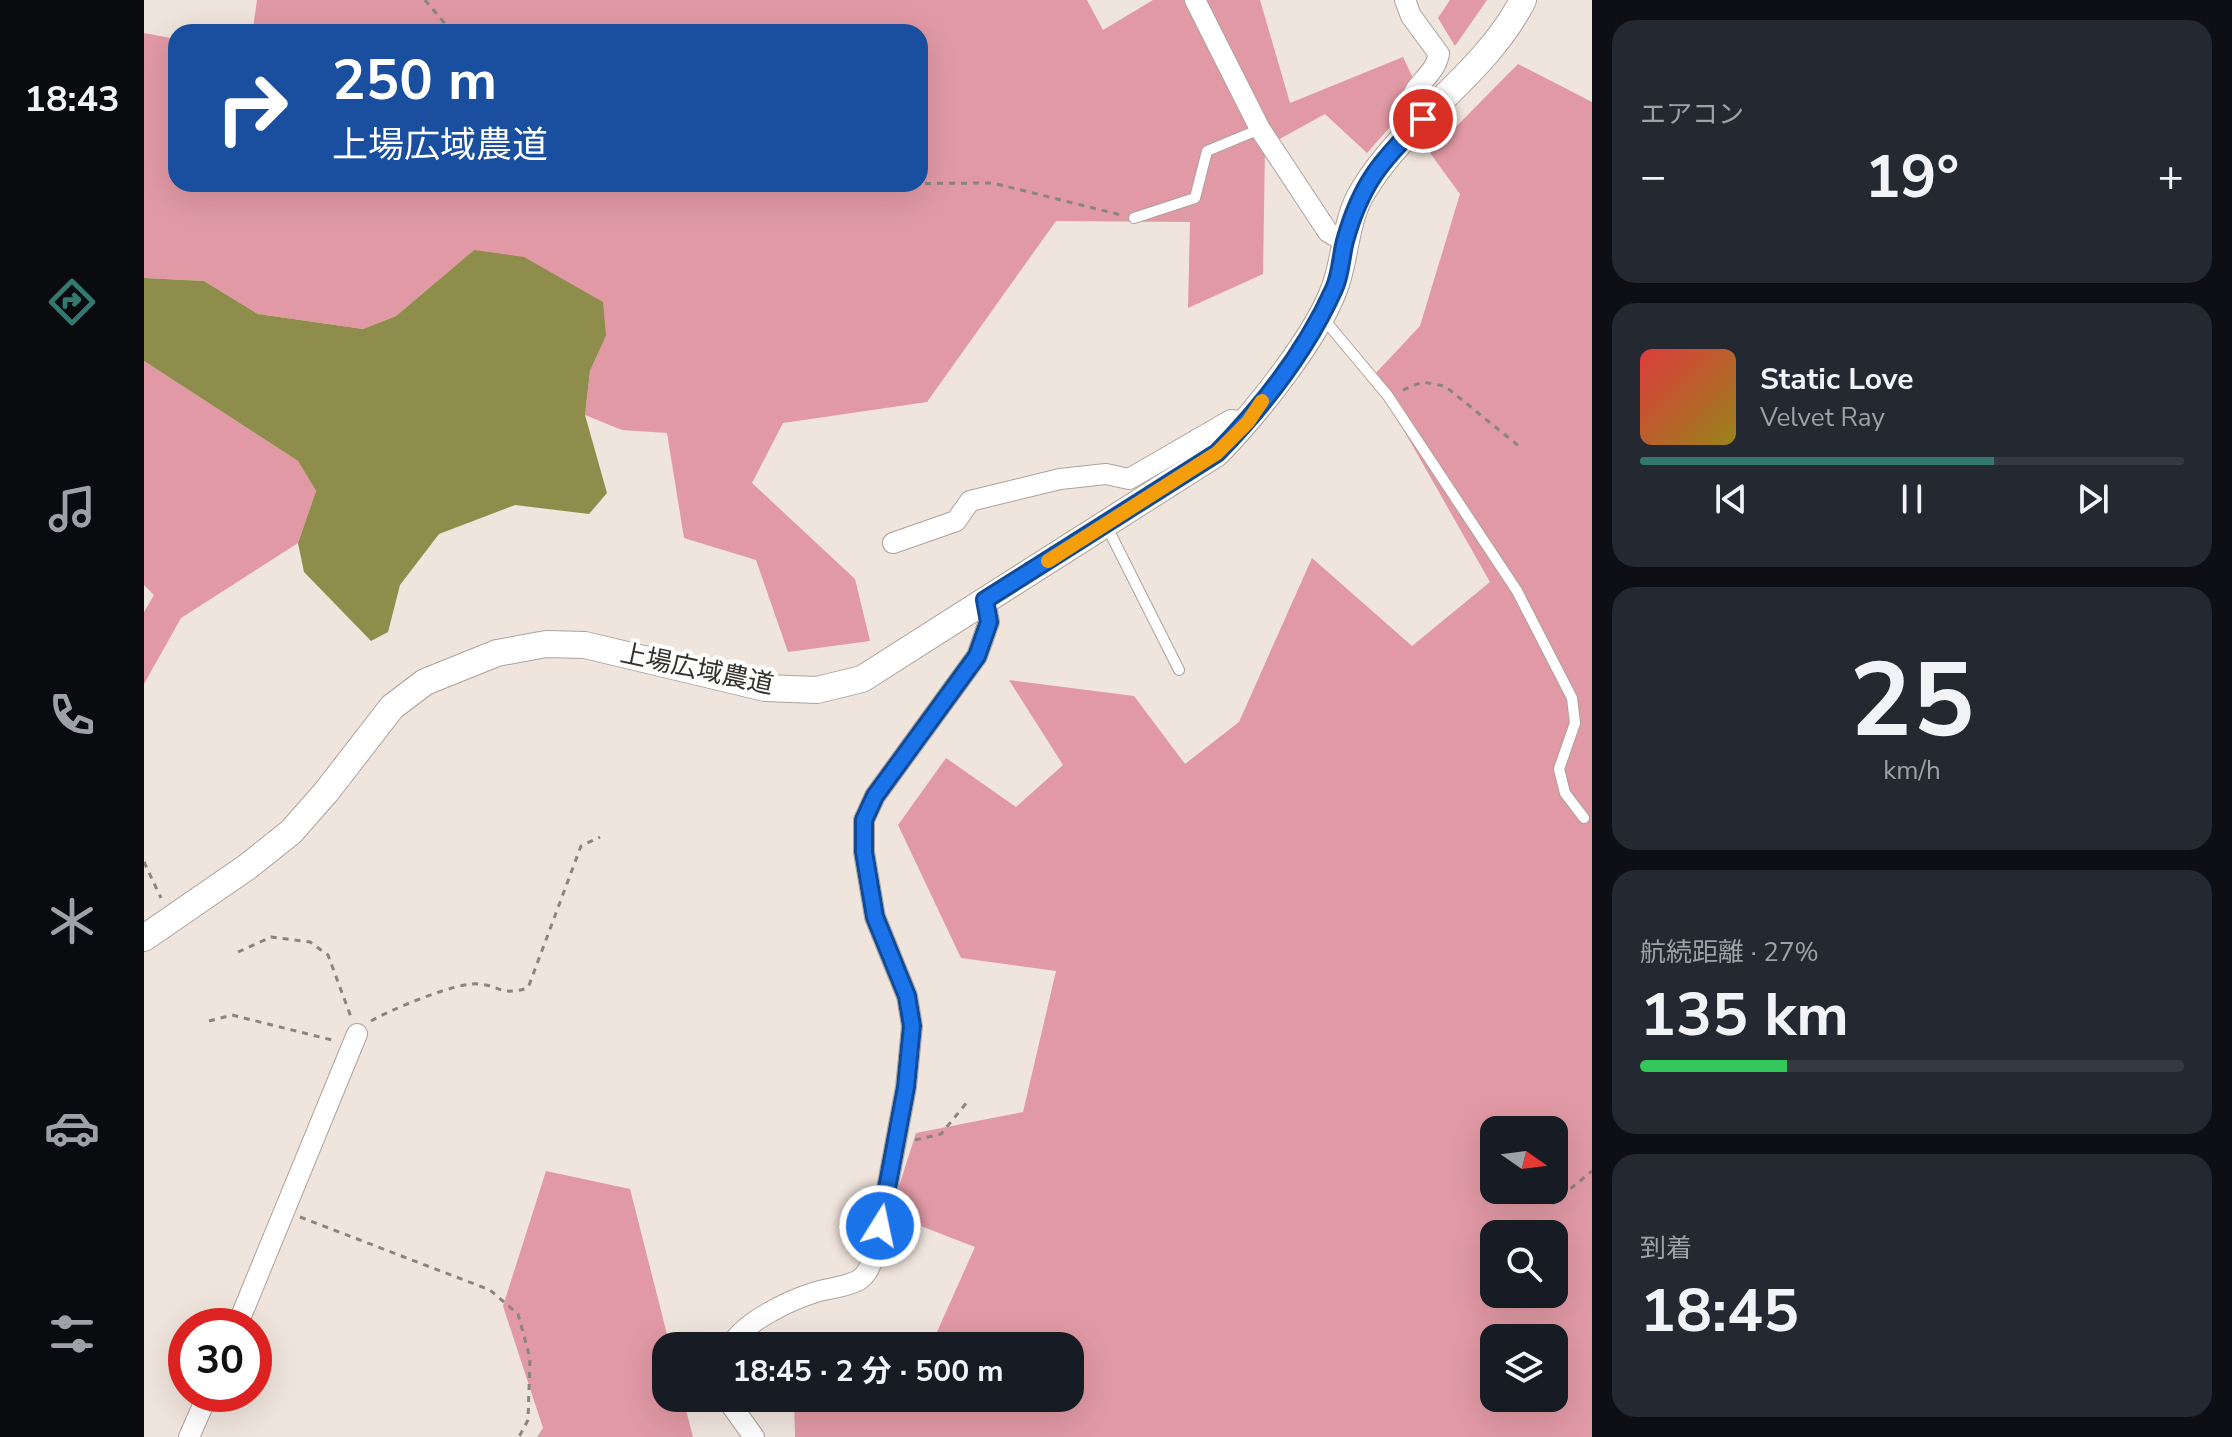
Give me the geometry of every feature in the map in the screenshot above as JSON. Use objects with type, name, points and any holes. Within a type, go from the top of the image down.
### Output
[{"type":"street","points":[[1195,0],[1260,129],[1328,232],[1345,242]]},
{"type":"street","points":[[1405,0],[1411,16],[1439,54],[1436,67],[1412,93],[1411,104],[1423,119]]},
{"type":"street","name":"上場広域農道","points":[[144,938],[247,867],[291,832],[392,707],[425,682],[497,653],[546,644],[585,645],[765,688],[817,690],[862,679],[1217,453],[1248,422],[1321,316],[1336,285],[1345,242],[1361,194],[1386,156],[1486,55],[1523,0]]},
{"type":"street","points":[[893,543],[956,521],[970,501],[1060,479],[1106,474],[1129,479],[1231,420],[1248,422]]},
{"type":"street","points":[[743,1332],[770,1311],[813,1293],[857,1282],[867,1273],[875,1253],[906,1087],[912,1026],[907,996],[875,917],[864,852],[864,820],[875,796],[977,656],[989,622],[985,600]]},
{"type":"street","points":[[245,1308],[353,1042]]},
{"type":"street","points":[[189,1437],[200,1412]]},
{"type":"street","points":[[736,1412],[754,1437]]},
{"type":"lane","points":[[1134,218],[1195,198],[1207,151],[1260,129]]},
{"type":"lane","points":[[1321,316],[1388,396],[1517,591],[1572,698],[1575,723],[1559,769],[1565,793],[1584,818]]},
{"type":"lane","points":[[1106,525],[1179,670]]},
{"type":"path","points":[[425,0],[445,24]]},
{"type":"path","points":[[928,184],[993,183],[1134,218]]},
{"type":"path","points":[[1388,396],[1422,382],[1445,386],[1520,447]]},
{"type":"path","points":[[353,1042],[373,1019],[460,985],[479,984],[508,993],[528,988],[581,846],[600,837]]},
{"type":"path","points":[[144,862],[171,919]]},
{"type":"path","points":[[238,952],[271,937],[310,942],[328,955],[353,1042]]},
{"type":"path","points":[[209,1021],[232,1015],[333,1040],[353,1042]]},
{"type":"path","points":[[895,1145],[941,1134],[968,1101]]},
{"type":"path","points":[[1568,1191],[1592,1171]]},
{"type":"path","points":[[286,1211],[490,1290],[518,1314],[530,1358],[528,1420],[519,1437]]},
{"type":"shaded area","points":[[257,0],[1087,0],[1103,30],[1153,0],[1260,0],[1290,103],[1403,57],[1420,93],[1367,153],[1325,114],[1265,147],[1263,274],[1188,308],[1190,222],[1056,221],[927,402],[783,423],[752,483],[855,579],[870,641],[788,652],[756,560],[684,538],[667,433],[622,430],[585,415],[590,371],[606,336],[474,250],[396,316],[363,329],[258,314],[204,281],[144,278],[144,33],[168,38],[168,192],[928,192],[928,24],[254,24]]},
{"type":"shaded area","points":[[1450,0],[1487,0],[1455,46],[1438,18]]},
{"type":"shaded area","points":[[1518,64],[1592,102],[1592,1437],[795,1437],[794,1412],[1084,1412],[1084,1332],[937,1332],[975,1247],[890,1214],[916,1133],[1023,1112],[1056,971],[961,958],[898,825],[946,758],[1016,807],[1063,765],[1009,680],[1134,696],[1185,764],[1239,722],[1312,558],[1412,646],[1490,582],[1373,376],[1420,326],[1460,194],[1430,153]]},
{"type":"shaded area","points":[[474,250],[524,257],[603,302],[606,336],[590,371],[585,415],[607,493],[589,514],[515,505],[439,534],[400,585],[388,632],[371,641],[304,572],[298,543],[316,491],[298,461],[144,361],[144,278],[204,281],[258,314],[363,329],[396,316]]},
{"type":"shaded area","points":[[144,361],[298,461],[316,491],[298,543],[181,618],[144,684],[144,612],[154,595],[144,585]]},
{"type":"shaded area","points":[[546,1171],[630,1189],[666,1332],[652,1332],[652,1412],[687,1412],[693,1437],[537,1437],[543,1428],[503,1306]]},
{"type":"slow traffic","points":[[1048,561],[1217,453],[1248,422],[1262,401]]},
{"type":"route","points":[[880,1226],[906,1087],[912,1026],[907,996],[875,917],[864,852],[864,820],[875,796],[977,656],[989,622],[985,600],[1217,453],[1248,422],[1321,316],[1336,285],[1345,242],[1361,194],[1386,156],[1423,119]]}]
